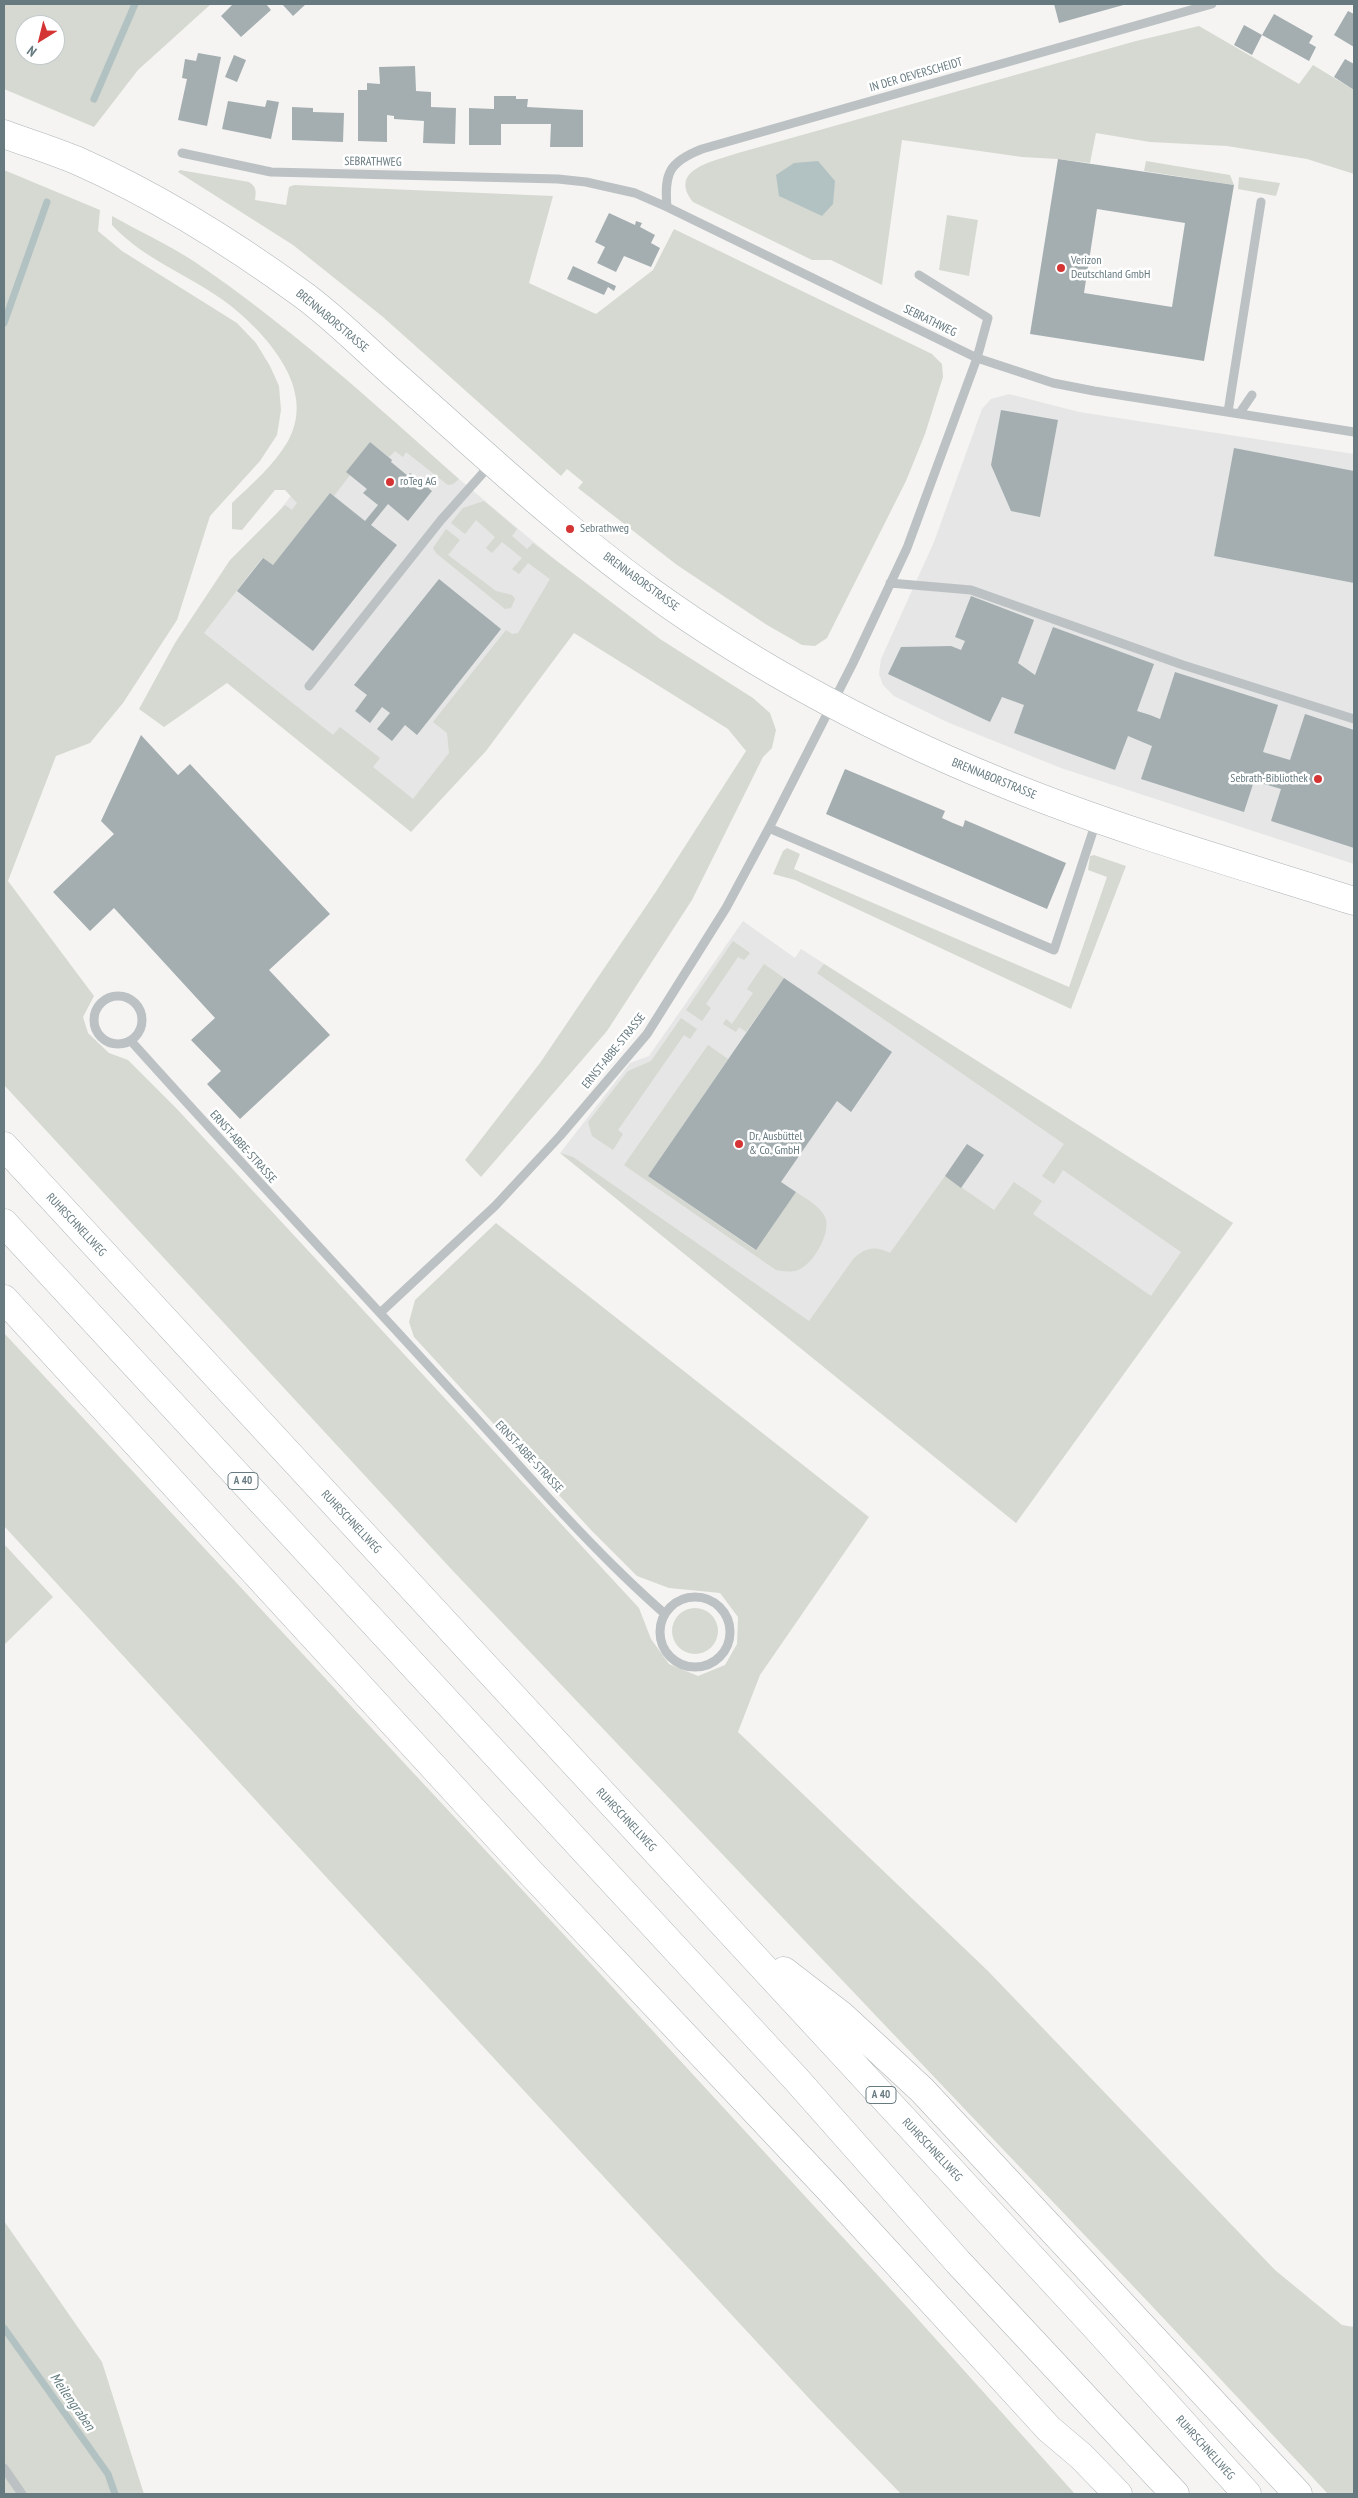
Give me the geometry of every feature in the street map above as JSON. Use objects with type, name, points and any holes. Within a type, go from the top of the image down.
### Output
[{"type":"main road","name":"BRENNABORSTRASSE","points":[[4,134],[76,161],[180,213],[304,295],[570,529],[651,591],[742,652],[833,704],[968,769],[1097,819],[1354,899]]},
{"type":"main road","name":"RUHRSCHNELLWEG","points":[[4,1146],[1093,2324],[1247,2494]]},
{"type":"main road","name":"A 40","points":[[4,1223],[790,2072],[958,2262],[1175,2494]]},
{"type":"main road","points":[[4,1299],[523,1864],[829,2189],[1049,2429],[1081,2456],[1118,2494]]},
{"type":"main road","points":[[714,1915],[841,2015],[922,2090],[1298,2494]]},
{"type":"main road","points":[[1049,2429],[1061,2452],[1098,2494]]},
{"type":"street","name":"IN DER OEVERSCHEIDT","points":[[667,207],[665,185],[672,166],[683,156],[1212,4]]},
{"type":"street","name":"SEBRATHWEG","points":[[182,153],[271,172],[558,179],[586,182],[635,193],[977,358],[1053,382],[1354,432]]},
{"type":"street","points":[[1228,412],[1261,202]]},
{"type":"street","points":[[833,704],[907,548],[977,358],[988,318],[919,275]]},
{"type":"street","points":[[1238,414],[1252,395]]},
{"type":"street","points":[[309,686],[441,520],[493,461]]},
{"type":"street","points":[[890,583],[970,590],[1183,665],[1354,719]]},
{"type":"street","name":"ERNST-ABBE-STRASSE","points":[[380,1313],[495,1206],[560,1136],[647,1034],[726,908],[833,704]]},
{"type":"street","points":[[769,828],[1054,950],[1097,819]]},
{"type":"street","points":[[117,995],[124,996],[136,1004],[142,1017],[142,1024],[140,1030],[130,1041],[124,1044],[108,1042],[97,1033],[94,1026],[95,1011],[104,999],[117,995]]},
{"type":"street","name":"ERNST-ABBE-STRASSE","points":[[130,1041],[292,1220],[630,1583],[665,1614]]},
{"type":"street","points":[[699,1596],[717,1604],[729,1620],[730,1635],[726,1649],[712,1663],[702,1666],[692,1667],[674,1659],[662,1643],[660,1628],[665,1614],[671,1606],[688,1597],[699,1596]]},
{"type":"street","points":[[4,2468],[22,2494]]},
{"type":"shaded area","points":[[4,4],[211,4],[138,70],[94,127],[4,89]]},
{"type":"shaded area","points":[[1199,26],[1299,84],[1313,65],[1354,90],[1354,174],[1307,159],[1227,146],[1150,142],[1096,133],[1090,163],[1022,157],[902,140],[882,285],[831,260],[812,260],[693,202],[687,191],[686,182],[690,174],[697,168],[718,159],[1136,41]]},
{"type":"shaded area","points":[[818,161],[835,181],[833,204],[822,216],[779,196],[776,175],[794,163]]},
{"type":"shaded area","points":[[1146,161],[1230,175],[1234,185],[1144,171]]},
{"type":"shaded area","points":[[4,170],[100,210],[98,231],[122,251],[237,323],[256,343],[279,386],[281,410],[277,435],[260,461],[210,516],[177,620],[123,703],[90,743],[56,756],[8,881],[94,996],[83,1017],[88,1033],[109,1053],[128,1060],[177,1109],[639,1608],[651,1639],[669,1664],[698,1676],[725,1665],[737,1644],[738,1617],[720,1593],[669,1588],[637,1576],[591,1530],[414,1337],[409,1322],[415,1300],[496,1223],[869,1517],[760,1675],[738,1732],[988,1971],[1275,2270],[1342,2325],[1354,2327],[1354,2494],[1328,2494],[1151,2305],[453,1571],[4,1085]]},
{"type":"shaded area","points":[[180,170],[249,182],[255,190],[255,200],[286,205],[289,187],[294,185],[553,196],[529,283],[596,314],[653,270],[674,229],[932,354],[942,364],[943,377],[925,434],[906,481],[827,638],[815,646],[802,645],[767,625],[677,565],[578,488],[583,482],[567,469],[561,476],[383,317],[293,245],[178,172]]},
{"type":"shaded area","points":[[1239,177],[1280,183],[1276,196],[1238,189]]},
{"type":"shaded area","points":[[947,215],[978,220],[969,276],[939,270]]},
{"type":"shaded area","points":[[112,216],[195,262],[264,312],[330,366],[459,479],[453,484],[448,485],[406,452],[403,457],[395,451],[389,457],[370,442],[347,472],[350,475],[334,496],[330,493],[273,565],[262,558],[204,633],[333,735],[340,727],[380,758],[373,767],[413,799],[449,753],[447,733],[433,722],[506,630],[512,634],[518,633],[550,579],[528,563],[519,574],[512,569],[522,558],[502,542],[492,553],[486,548],[495,537],[476,520],[465,534],[451,523],[463,508],[484,501],[517,529],[512,536],[527,549],[533,543],[660,639],[753,698],[770,713],[776,730],[772,748],[763,757],[692,900],[607,1031],[481,1177],[465,1160],[540,1063],[655,893],[746,751],[728,729],[574,633],[486,751],[411,832],[227,683],[164,727],[139,709],[175,643],[230,560],[285,505],[292,510],[297,503],[285,490],[275,490],[242,530],[232,529],[232,503],[262,474],[288,441],[295,422],[297,403],[292,384],[284,366],[273,348],[260,333],[245,318],[216,295],[154,259],[125,238],[112,225]]},
{"type":"shaded area","points":[[1009,394],[1079,412],[1354,454],[1354,864],[1061,768],[947,722],[894,696],[883,685],[879,674],[881,659],[934,542],[982,409],[991,399]]},
{"type":"shaded area","points":[[365,400],[597,595],[411,828],[177,643]]},
{"type":"shaded area","points":[[446,529],[460,540],[448,555],[496,591],[512,595],[515,599],[511,608],[505,609],[436,553],[433,548]]},
{"type":"shaded area","points":[[787,848],[800,854],[794,869],[1069,987],[1107,877],[1088,870],[1090,856],[1094,855],[1126,866],[1071,1009],[795,880],[773,874],[783,851]]},
{"type":"shaded area","points":[[743,921],[795,958],[801,949],[1233,1223],[1016,1523],[560,1153],[630,1063],[649,1056]]},
{"type":"shaded area","points":[[733,941],[750,953],[744,960],[738,957],[706,1004],[711,1008],[702,1021],[686,1010]]},
{"type":"shaded area","points":[[764,964],[784,978],[746,1032],[739,1027],[736,1032],[723,1024],[726,1019],[732,1024],[753,993],[747,989]]},
{"type":"shaded area","points":[[824,964],[1233,1223],[1016,1523],[560,1153],[573,1157],[809,1321],[854,1258],[871,1249],[880,1249],[890,1253],[945,1176],[994,1210],[1014,1182],[1042,1201],[1033,1214],[1151,1296],[1181,1252],[1063,1170],[1054,1184],[1042,1176],[1064,1144],[817,973]]},
{"type":"shaded area","points":[[681,1018],[697,1029],[690,1039],[684,1035],[618,1130],[623,1134],[613,1150],[592,1136],[588,1122],[628,1071],[651,1061]]},
{"type":"shaded area","points":[[708,1045],[728,1059],[648,1176],[755,1250],[796,1192],[819,1209],[825,1217],[826,1232],[814,1256],[808,1263],[795,1271],[776,1270],[624,1165]]},
{"type":"shaded area","points":[[4,1333],[594,1967],[907,2307],[1075,2494],[901,2494],[817,2407],[339,1891],[4,1526]]},
{"type":"shaded area","points":[[4,1544],[53,1597],[4,1645]]},
{"type":"shaded area","points":[[690,1608],[700,1608],[714,1618],[718,1631],[714,1644],[708,1650],[700,1654],[690,1654],[676,1644],[672,1636],[672,1626],[682,1612]]},
{"type":"shaded area","points":[[4,2221],[102,2362],[144,2494],[4,2494]]},
{"type":"building","points":[[233,4],[266,4],[271,10],[241,37],[221,16]]},
{"type":"building","points":[[282,4],[306,4],[293,16]]},
{"type":"building","points":[[1054,4],[1127,4],[1059,23]]},
{"type":"building","points":[[1348,11],[1354,14],[1354,47],[1334,35]]},
{"type":"building","points":[[1274,14],[1313,36],[1309,43],[1316,47],[1309,61],[1262,35]]},
{"type":"building","points":[[1244,25],[1262,35],[1252,55],[1234,45]]},
{"type":"building","points":[[198,53],[221,57],[207,126],[178,120],[187,79],[182,78],[185,59],[196,61]]},
{"type":"building","points":[[234,55],[246,60],[237,82],[225,77]]},
{"type":"building","points":[[1345,59],[1354,64],[1354,90],[1334,77]]},
{"type":"building","points":[[415,66],[416,91],[431,92],[431,107],[456,108],[455,144],[423,143],[424,121],[394,119],[394,116],[387,115],[387,142],[358,141],[358,90],[367,90],[367,83],[380,84],[379,67]]},
{"type":"building","points":[[494,96],[516,96],[516,99],[528,99],[527,107],[583,110],[583,147],[550,147],[551,124],[501,124],[501,145],[469,145],[469,108],[494,109]]},
{"type":"building","points":[[267,100],[279,102],[271,139],[222,129],[228,101],[265,107]]},
{"type":"building","points":[[292,107],[313,108],[313,112],[344,113],[343,142],[292,140]]},
{"type":"building","points":[[1058,159],[1234,185],[1204,361],[1030,334]],"holes":[[[1097,209],[1185,223],[1172,307],[1084,293]]]},
{"type":"building","points":[[609,213],[635,225],[636,221],[642,223],[640,227],[655,235],[651,243],[660,248],[651,267],[624,256],[616,272],[597,263],[605,247],[595,242]]},
{"type":"building","points":[[573,266],[616,286],[614,291],[608,287],[604,295],[567,279]]},
{"type":"building","points":[[1001,410],[1058,420],[1040,517],[1011,511],[991,465]]},
{"type":"building","points":[[370,442],[408,476],[410,473],[432,491],[408,521],[388,504],[371,525],[397,545],[313,651],[237,591],[263,558],[273,565],[330,493],[365,521],[378,505],[363,493],[367,489],[346,472]]},
{"type":"building","points":[[1234,448],[1354,471],[1354,583],[1214,556]]},
{"type":"building","points":[[439,579],[501,629],[417,735],[405,725],[392,741],[377,729],[390,713],[382,707],[370,723],[355,711],[367,695],[354,685]]},
{"type":"building","points":[[971,596],[1034,620],[1018,663],[1035,675],[1053,627],[1154,664],[1137,711],[1160,719],[1175,672],[1278,705],[1263,752],[1290,760],[1305,714],[1354,730],[1354,848],[1271,821],[1281,789],[1254,781],[1244,812],[1141,779],[1152,746],[1128,736],[1115,770],[1014,733],[1024,705],[1002,697],[990,722],[888,674],[901,647],[951,646],[961,650],[965,641],[955,637]]},
{"type":"building","points":[[141,735],[178,775],[190,764],[330,914],[269,970],[330,1035],[240,1119],[207,1084],[221,1071],[191,1040],[215,1018],[114,908],[90,931],[53,892],[114,834],[101,821]]},
{"type":"building","points":[[845,769],[945,811],[942,818],[953,823],[963,827],[965,820],[1066,863],[1047,909],[826,814]]},
{"type":"building","name":"Dr. Ausbüttel & Co. GmbH","points":[[784,978],[892,1052],[851,1112],[837,1101],[781,1182],[796,1192],[756,1250],[648,1176]]},
{"type":"building","points":[[967,1144],[984,1155],[961,1188],[945,1176]]},
{"type":"waterway","name":"Meilengraben","points":[[94,99],[135,4]]},
{"type":"waterway","points":[[4,323],[47,202]]},
{"type":"waterway","name":"Meilengraben","points":[[4,2328],[108,2474],[115,2494]]},
{"type":"place","name":"Verizon Deutschland GmbH","points":[[1061,268]]},
{"type":"place","name":"roTeg AG","points":[[390,482]]},
{"type":"place","name":"Sebrathweg","points":[[570,529]]},
{"type":"place","name":"Sebrath-Bibliothek","points":[[1318,779]]},
{"type":"place","name":"Dr. Ausbüttel & Co. GmbH","points":[[739,1144]]}]
